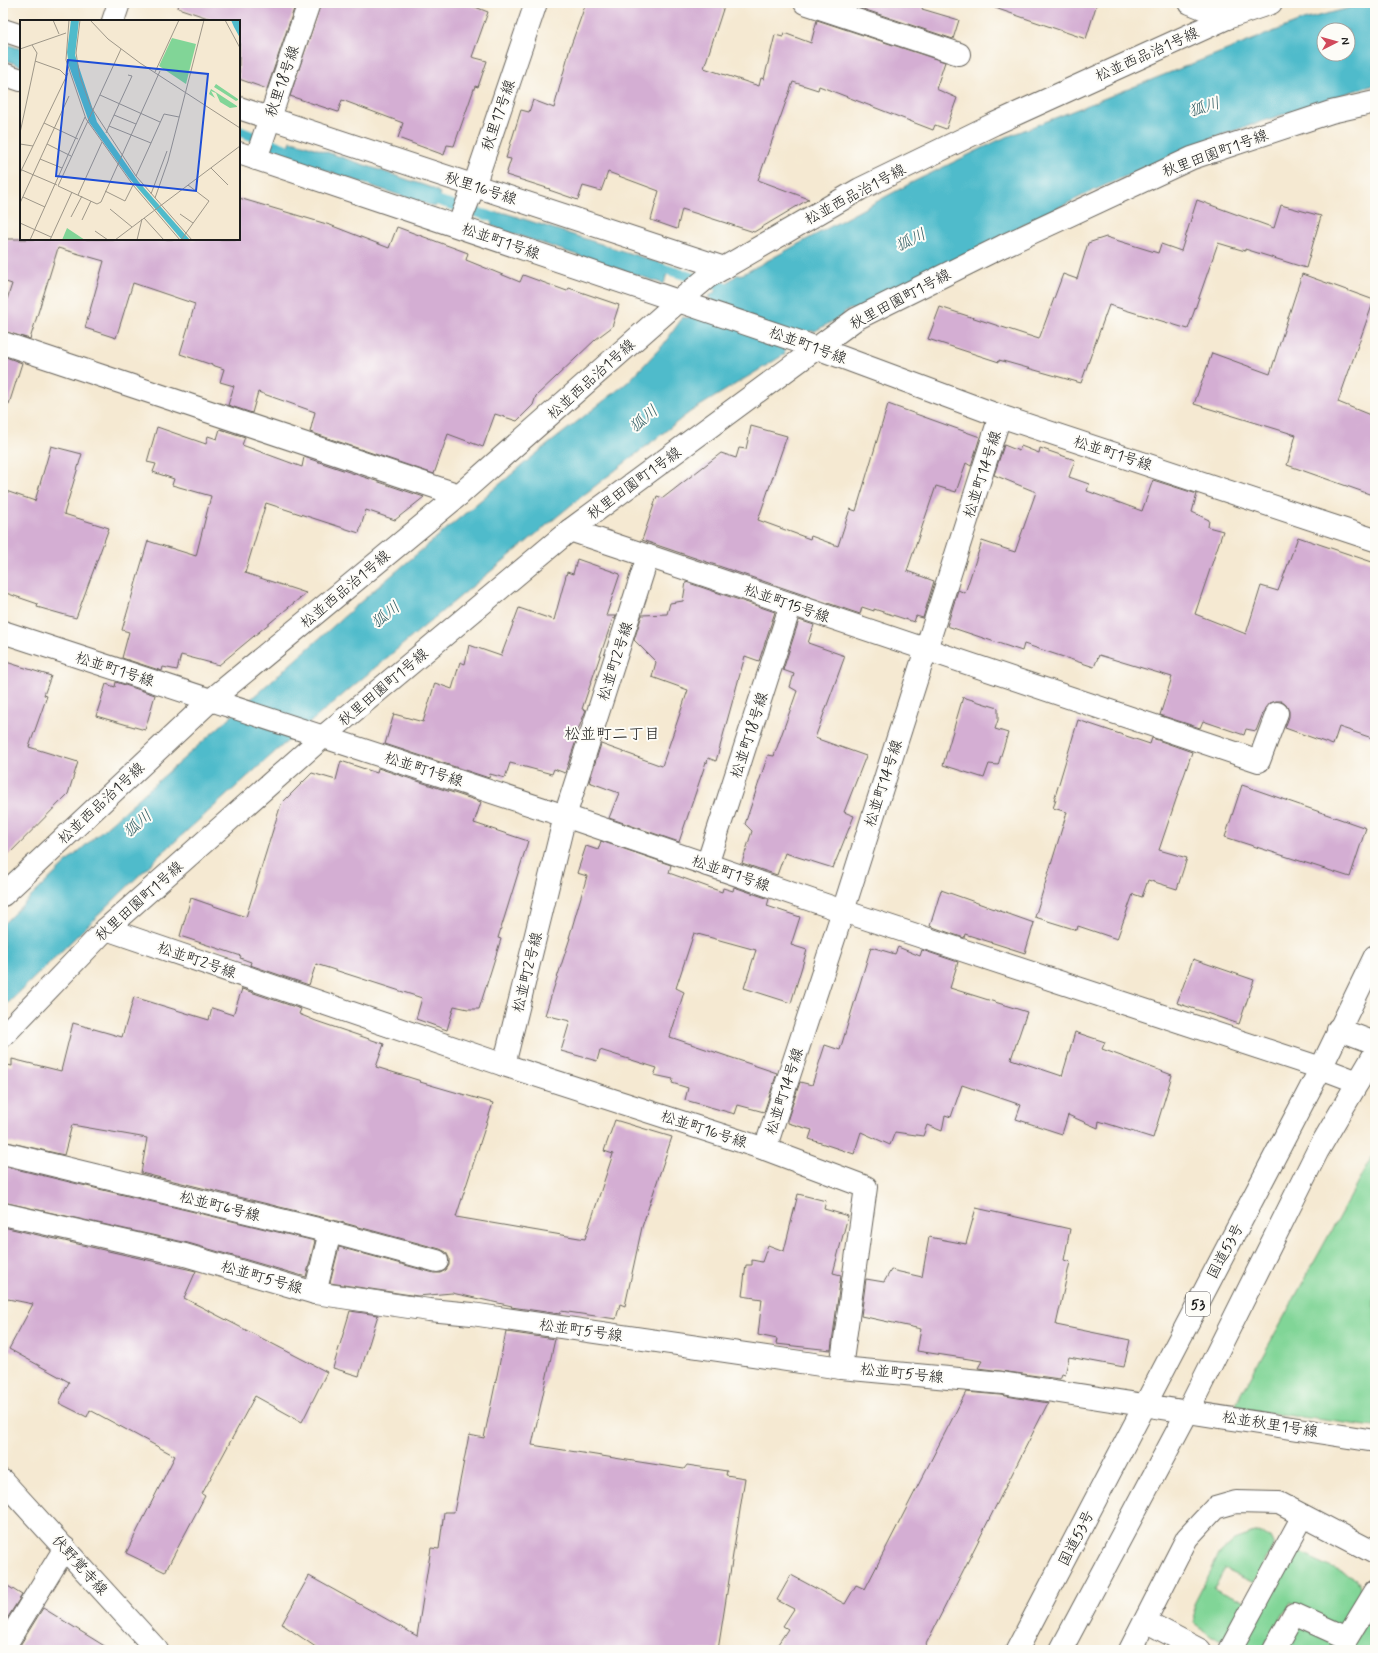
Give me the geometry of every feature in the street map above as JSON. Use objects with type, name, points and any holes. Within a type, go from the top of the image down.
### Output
[{"type":"main road","points":[[113,20],[119,3]]},
{"type":"main road","name":"秋里18号線","points":[[248,156],[269,118],[310,3]]},
{"type":"main road","name":"秋里17号線","points":[[466,207],[536,3]]},
{"type":"main road","points":[[805,3],[959,54]]},
{"type":"main road","points":[[1190,3],[1227,18]]},
{"type":"main road","name":"松並西品治1号線","points":[[3,895],[217,702],[716,273],[860,189],[994,124],[1227,18],[1271,3]]},
{"type":"main road","points":[[3,30],[20,36]]},
{"type":"main road","points":[[3,74],[20,80]]},
{"type":"main road","name":"秋里田園町1号線","points":[[3,1036],[106,929],[316,734],[570,530],[811,346],[856,319],[1002,246],[1192,158],[1331,112],[1375,102]]},
{"type":"main road","name":"秋里16号線","points":[[240,108],[269,118],[466,207],[716,273]]},
{"type":"main road","name":"松並町1号線","points":[[248,156],[466,207],[685,299],[1000,416],[1375,540]]},
{"type":"main road","points":[[3,343],[459,495]]},
{"type":"main road","name":"松並町14号線","points":[[765,1149],[1000,416]]},
{"type":"main road","points":[[570,530],[648,556]]},
{"type":"main road","name":"松並町15号線","points":[[648,556],[1260,761],[1277,713]]},
{"type":"main road","name":"松並町2号線","points":[[106,929],[504,1065],[565,816],[648,556]]},
{"type":"main road","name":"松並町18号線","points":[[707,865],[791,604]]},
{"type":"main road","name":"松並町1号線","points":[[3,632],[565,816],[842,911],[1321,1068],[1358,1082]]},
{"type":"main road","name":"国道53号","points":[[1017,1650],[1155,1406],[1375,956]]},
{"type":"main road","points":[[1338,1029],[1375,1043]]},
{"type":"main road","points":[[1061,1650],[1188,1411],[1317,1152],[1375,1053]]},
{"type":"main road","name":"松並町16号線","points":[[504,1065],[765,1149],[866,1187],[841,1368]]},
{"type":"main road","name":"松並町6号線","points":[[3,1153],[330,1232],[437,1261]]},
{"type":"main road","name":"松並町5号線","points":[[3,1214],[185,1255],[315,1293],[429,1310],[472,1314],[841,1368],[1002,1383],[1155,1406]]},
{"type":"main road","points":[[315,1293],[330,1232]]},
{"type":"main road","name":"松並秋里1号線","points":[[1155,1406],[1375,1441]]},
{"type":"main road","name":"伏野覚寺線","points":[[3,1481],[157,1650]]},
{"type":"main road","points":[[1130,1650],[1187,1538],[1215,1508],[1236,1502],[1279,1502],[1375,1553]]},
{"type":"main road","points":[[1230,1650],[1303,1516]]},
{"type":"main road","points":[[3,1648],[65,1548]]},
{"type":"main road","points":[[1274,1650],[1294,1614],[1346,1638],[1375,1592]]},
{"type":"main road","points":[[1145,1621],[1200,1650]]},
{"type":"green space","points":[[1375,1151],[1375,1427],[1234,1408]]},
{"type":"green space","points":[[1254,1533],[1271,1538],[1274,1544],[1254,1583],[1224,1569],[1213,1587],[1247,1603],[1227,1641],[1212,1637],[1195,1624],[1194,1604],[1220,1553],[1235,1540]]},
{"type":"green space","points":[[1296,1551],[1356,1579],[1360,1589],[1360,1594],[1351,1614],[1345,1623],[1340,1625],[1334,1624],[1326,1622],[1290,1603],[1262,1650],[1244,1650],[1241,1645],[1290,1554]]},
{"type":"green space","points":[[1375,1607],[1375,1647],[1373,1646],[1371,1650],[1351,1650]]},
{"type":"green space","points":[[1295,1627],[1303,1628],[1347,1650],[1285,1650]]},
{"type":"water","name":"狐川","points":[[1369,3],[1375,3],[1375,85],[1209,139],[1088,193],[854,310],[851,309],[844,312],[844,315],[815,331],[810,331],[784,350],[785,354],[690,412],[576,501],[276,751],[161,854],[3,1008],[3,924],[70,859],[373,591],[532,457],[628,382],[663,345],[681,320],[681,317],[687,318],[712,299],[708,297],[737,275],[743,274],[911,183],[999,140],[1303,20]]},
{"type":"water","points":[[3,43],[20,49],[20,66],[3,59]]},
{"type":"water","points":[[291,141],[432,188],[440,193],[435,207],[294,160],[286,154]]},
{"type":"water","points":[[495,213],[505,213],[669,266],[664,284],[502,230],[491,225]]},
{"type":"building","points":[[179,3],[296,3],[267,89],[240,79],[240,20],[214,20],[178,8]]},
{"type":"building","points":[[321,3],[465,3],[488,12],[472,57],[487,61],[478,87],[475,86],[454,146],[447,145],[444,155],[398,138],[403,123],[342,100],[338,112],[290,96]]},
{"type":"building","points":[[586,3],[725,3],[704,68],[759,86],[761,78],[764,79],[775,35],[783,37],[784,33],[811,43],[817,20],[945,62],[936,89],[957,98],[946,129],[935,125],[933,130],[819,86],[818,90],[793,82],[758,180],[809,199],[754,232],[682,209],[677,229],[651,220],[659,191],[608,172],[601,191],[583,186],[578,200],[549,190],[550,189],[506,175],[511,159],[506,158],[521,110],[529,112],[533,100],[554,108],[570,48]]},
{"type":"building","points":[[845,3],[924,3],[922,9],[959,20],[953,39]]},
{"type":"building","points":[[996,3],[1097,3],[1086,39],[995,8]]},
{"type":"building","points":[[240,198],[330,225],[389,248],[397,227],[468,253],[466,260],[520,282],[523,275],[567,291],[569,288],[619,305],[612,327],[596,339],[536,396],[533,405],[517,421],[495,414],[483,447],[448,434],[434,474],[310,432],[315,412],[258,392],[252,413],[228,405],[234,386],[220,382],[224,369],[180,354],[195,304],[133,283],[116,338],[85,328],[104,261],[58,248],[30,339],[3,331],[3,312],[12,284],[3,281],[3,239],[240,240]]},
{"type":"building","points":[[1197,200],[1274,228],[1281,205],[1321,216],[1306,268],[1245,249],[1245,251],[1218,243],[1188,329],[1109,305],[1081,383],[999,360],[999,362],[928,339],[940,307],[1039,339],[1063,274],[1077,279],[1088,243],[1106,237],[1158,253],[1161,244],[1181,251]]},
{"type":"building","points":[[1302,274],[1374,300],[1338,402],[1375,417],[1375,496],[1287,465],[1296,435],[1194,404],[1212,353],[1270,374]]},
{"type":"building","points":[[3,356],[22,363],[9,404],[3,403]]},
{"type":"building","points":[[888,404],[980,437],[971,466],[966,463],[956,492],[936,486],[907,571],[934,581],[923,618],[916,616],[914,622],[874,609],[874,611],[862,607],[860,614],[642,540],[657,496],[663,498],[721,453],[736,458],[739,448],[746,449],[751,426],[787,436],[758,520],[810,539],[811,536],[838,546],[850,509],[856,511]]},
{"type":"building","points":[[157,427],[206,444],[208,436],[217,439],[220,429],[245,437],[242,445],[302,467],[304,457],[424,497],[395,520],[366,510],[359,533],[266,503],[245,573],[306,593],[219,665],[181,655],[177,670],[163,667],[162,671],[122,658],[129,632],[122,630],[148,541],[196,556],[211,496],[172,485],[174,479],[153,472],[156,464],[147,462]]},
{"type":"building","points":[[1004,445],[1019,451],[1021,446],[1039,453],[1040,448],[1075,460],[1069,477],[1089,484],[1087,491],[1142,511],[1153,480],[1197,494],[1192,512],[1209,520],[1208,527],[1223,531],[1195,614],[1246,634],[1261,586],[1278,591],[1298,537],[1375,563],[1375,739],[1339,727],[1333,745],[1285,728],[1289,717],[1289,711],[1286,705],[1281,701],[1269,703],[1265,708],[1256,731],[1246,729],[1244,735],[1203,721],[1200,728],[1160,715],[1172,677],[1099,655],[1094,667],[1024,644],[1022,651],[947,626],[958,590],[965,593],[982,541],[1015,552],[1036,492],[994,475]]},
{"type":"building","points":[[51,446],[82,454],[64,514],[109,528],[76,618],[37,607],[38,604],[3,592],[3,490],[35,501]]},
{"type":"building","points":[[577,559],[620,574],[606,616],[616,616],[615,619],[613,618],[582,709],[586,710],[576,735],[578,735],[565,773],[554,769],[552,774],[510,763],[505,778],[490,774],[489,778],[385,744],[394,714],[423,722],[435,683],[452,689],[460,662],[465,664],[469,645],[501,656],[519,608],[554,620],[567,572],[573,574]]},
{"type":"building","points":[[686,582],[775,612],[759,661],[745,656],[716,761],[708,758],[707,763],[706,762],[679,842],[609,818],[619,793],[589,782],[601,744],[662,766],[688,690],[652,677],[656,662],[634,640],[642,615],[667,614],[670,603],[683,601]]},
{"type":"building","points":[[799,620],[814,625],[808,643],[845,656],[815,738],[866,756],[844,812],[854,816],[833,868],[785,853],[777,875],[742,863],[752,831],[745,824],[768,755],[774,756],[797,691],[790,687],[794,674],[783,670]]},
{"type":"building","points":[[3,661],[51,676],[44,695],[47,696],[29,747],[78,762],[68,794],[3,860]]},
{"type":"building","points":[[116,682],[155,695],[145,730],[96,716],[106,684],[115,687]]},
{"type":"building","points":[[963,697],[998,708],[998,720],[995,729],[1008,733],[998,765],[989,764],[984,778],[943,765]]},
{"type":"building","points":[[1078,720],[1150,744],[1152,738],[1192,752],[1159,850],[1187,858],[1177,889],[1148,880],[1142,897],[1133,894],[1117,939],[1078,926],[1077,930],[1035,917],[1067,812],[1053,808],[1056,800],[1054,800]]},
{"type":"building","points":[[341,761],[377,773],[378,768],[481,802],[474,823],[528,841],[498,938],[501,939],[479,1009],[468,1009],[454,1006],[447,1030],[416,1019],[422,998],[316,964],[309,985],[250,965],[251,962],[240,958],[241,956],[180,936],[191,898],[246,917],[281,804],[312,773],[336,780]]},
{"type":"building","points":[[1242,785],[1366,828],[1350,877],[1225,837]]},
{"type":"building","points":[[601,841],[671,865],[669,873],[722,892],[723,888],[733,891],[734,887],[769,899],[767,906],[800,917],[791,945],[807,950],[791,1003],[744,988],[756,950],[694,933],[676,988],[684,992],[670,1037],[777,1073],[764,1112],[738,1105],[735,1114],[685,1100],[688,1088],[672,1083],[673,1079],[654,1075],[657,1068],[600,1050],[597,1061],[561,1051],[570,1021],[545,1015],[570,938],[587,876],[577,873],[586,846],[598,850]]},
{"type":"building","points":[[941,890],[1034,923],[1025,953],[965,934],[964,938],[930,926]]},
{"type":"building","points":[[871,947],[895,954],[898,947],[920,956],[922,950],[958,962],[950,988],[1027,1012],[1011,1059],[1062,1076],[1075,1032],[1105,1042],[1102,1049],[1172,1075],[1153,1138],[1099,1121],[1098,1128],[1068,1115],[1062,1134],[1016,1119],[1021,1105],[962,1085],[951,1117],[945,1115],[942,1131],[927,1125],[923,1136],[895,1132],[890,1145],[861,1132],[854,1154],[809,1139],[812,1130],[788,1123],[788,1118],[800,1082],[812,1085],[825,1045],[840,1050]]},
{"type":"building","points":[[1193,959],[1254,980],[1239,1024],[1177,1003]]},
{"type":"building","points":[[242,989],[301,1009],[299,1014],[316,1021],[384,1044],[376,1067],[421,1081],[420,1082],[493,1103],[456,1217],[585,1239],[613,1154],[604,1151],[615,1120],[672,1137],[642,1227],[625,1306],[620,1304],[616,1319],[561,1311],[560,1314],[511,1307],[512,1306],[452,1293],[418,1296],[330,1283],[339,1247],[434,1273],[440,1273],[446,1270],[449,1265],[449,1258],[446,1252],[440,1249],[333,1220],[141,1173],[147,1138],[72,1125],[64,1155],[3,1141],[3,1064],[12,1066],[12,1059],[61,1071],[73,1023],[122,1037],[134,997],[209,1020],[212,1008],[233,1015]]},
{"type":"building","points":[[3,1166],[315,1241],[306,1277],[188,1243],[3,1202]]},
{"type":"building","points":[[798,1194],[826,1201],[824,1209],[848,1216],[833,1273],[841,1275],[831,1350],[776,1344],[777,1339],[758,1335],[762,1299],[742,1296],[746,1265],[752,1265],[752,1260],[762,1262],[768,1245],[784,1251]]},
{"type":"building","points":[[976,1208],[1070,1229],[1064,1260],[1070,1262],[1056,1325],[1130,1340],[1124,1367],[1069,1357],[1065,1375],[1062,1374],[1060,1379],[978,1368],[982,1361],[917,1351],[921,1329],[861,1316],[866,1279],[884,1282],[891,1270],[922,1277],[929,1237],[966,1244]]},
{"type":"building","points":[[3,1227],[196,1271],[184,1298],[327,1372],[302,1422],[255,1396],[202,1494],[205,1496],[165,1572],[126,1553],[175,1456],[90,1410],[87,1417],[59,1403],[69,1382],[9,1349],[33,1304],[3,1298]]},
{"type":"building","points":[[350,1311],[378,1315],[359,1376],[333,1368]]},
{"type":"building","points":[[506,1332],[555,1339],[532,1445],[684,1469],[687,1465],[727,1471],[726,1475],[745,1478],[718,1650],[320,1650],[282,1624],[309,1576],[417,1636],[431,1548],[439,1549],[444,1512],[454,1512],[469,1435],[484,1438]]},
{"type":"building","points":[[966,1392],[1000,1395],[1048,1403],[923,1650],[774,1650],[788,1629],[783,1626],[794,1609],[777,1600],[791,1575],[845,1604],[856,1585],[865,1589]]},
{"type":"building","points":[[3,1583],[22,1595],[3,1625]]},
{"type":"building","points":[[43,1608],[111,1650],[17,1650]]},
{"type":"waterway","points":[[240,131],[299,154]]},
{"type":"waterway","points":[[426,197],[506,221]]},
{"type":"waterway","points":[[655,266],[734,290]]},
{"type":"district","name":"松並町二丁目","points":[[612,733]]}]
